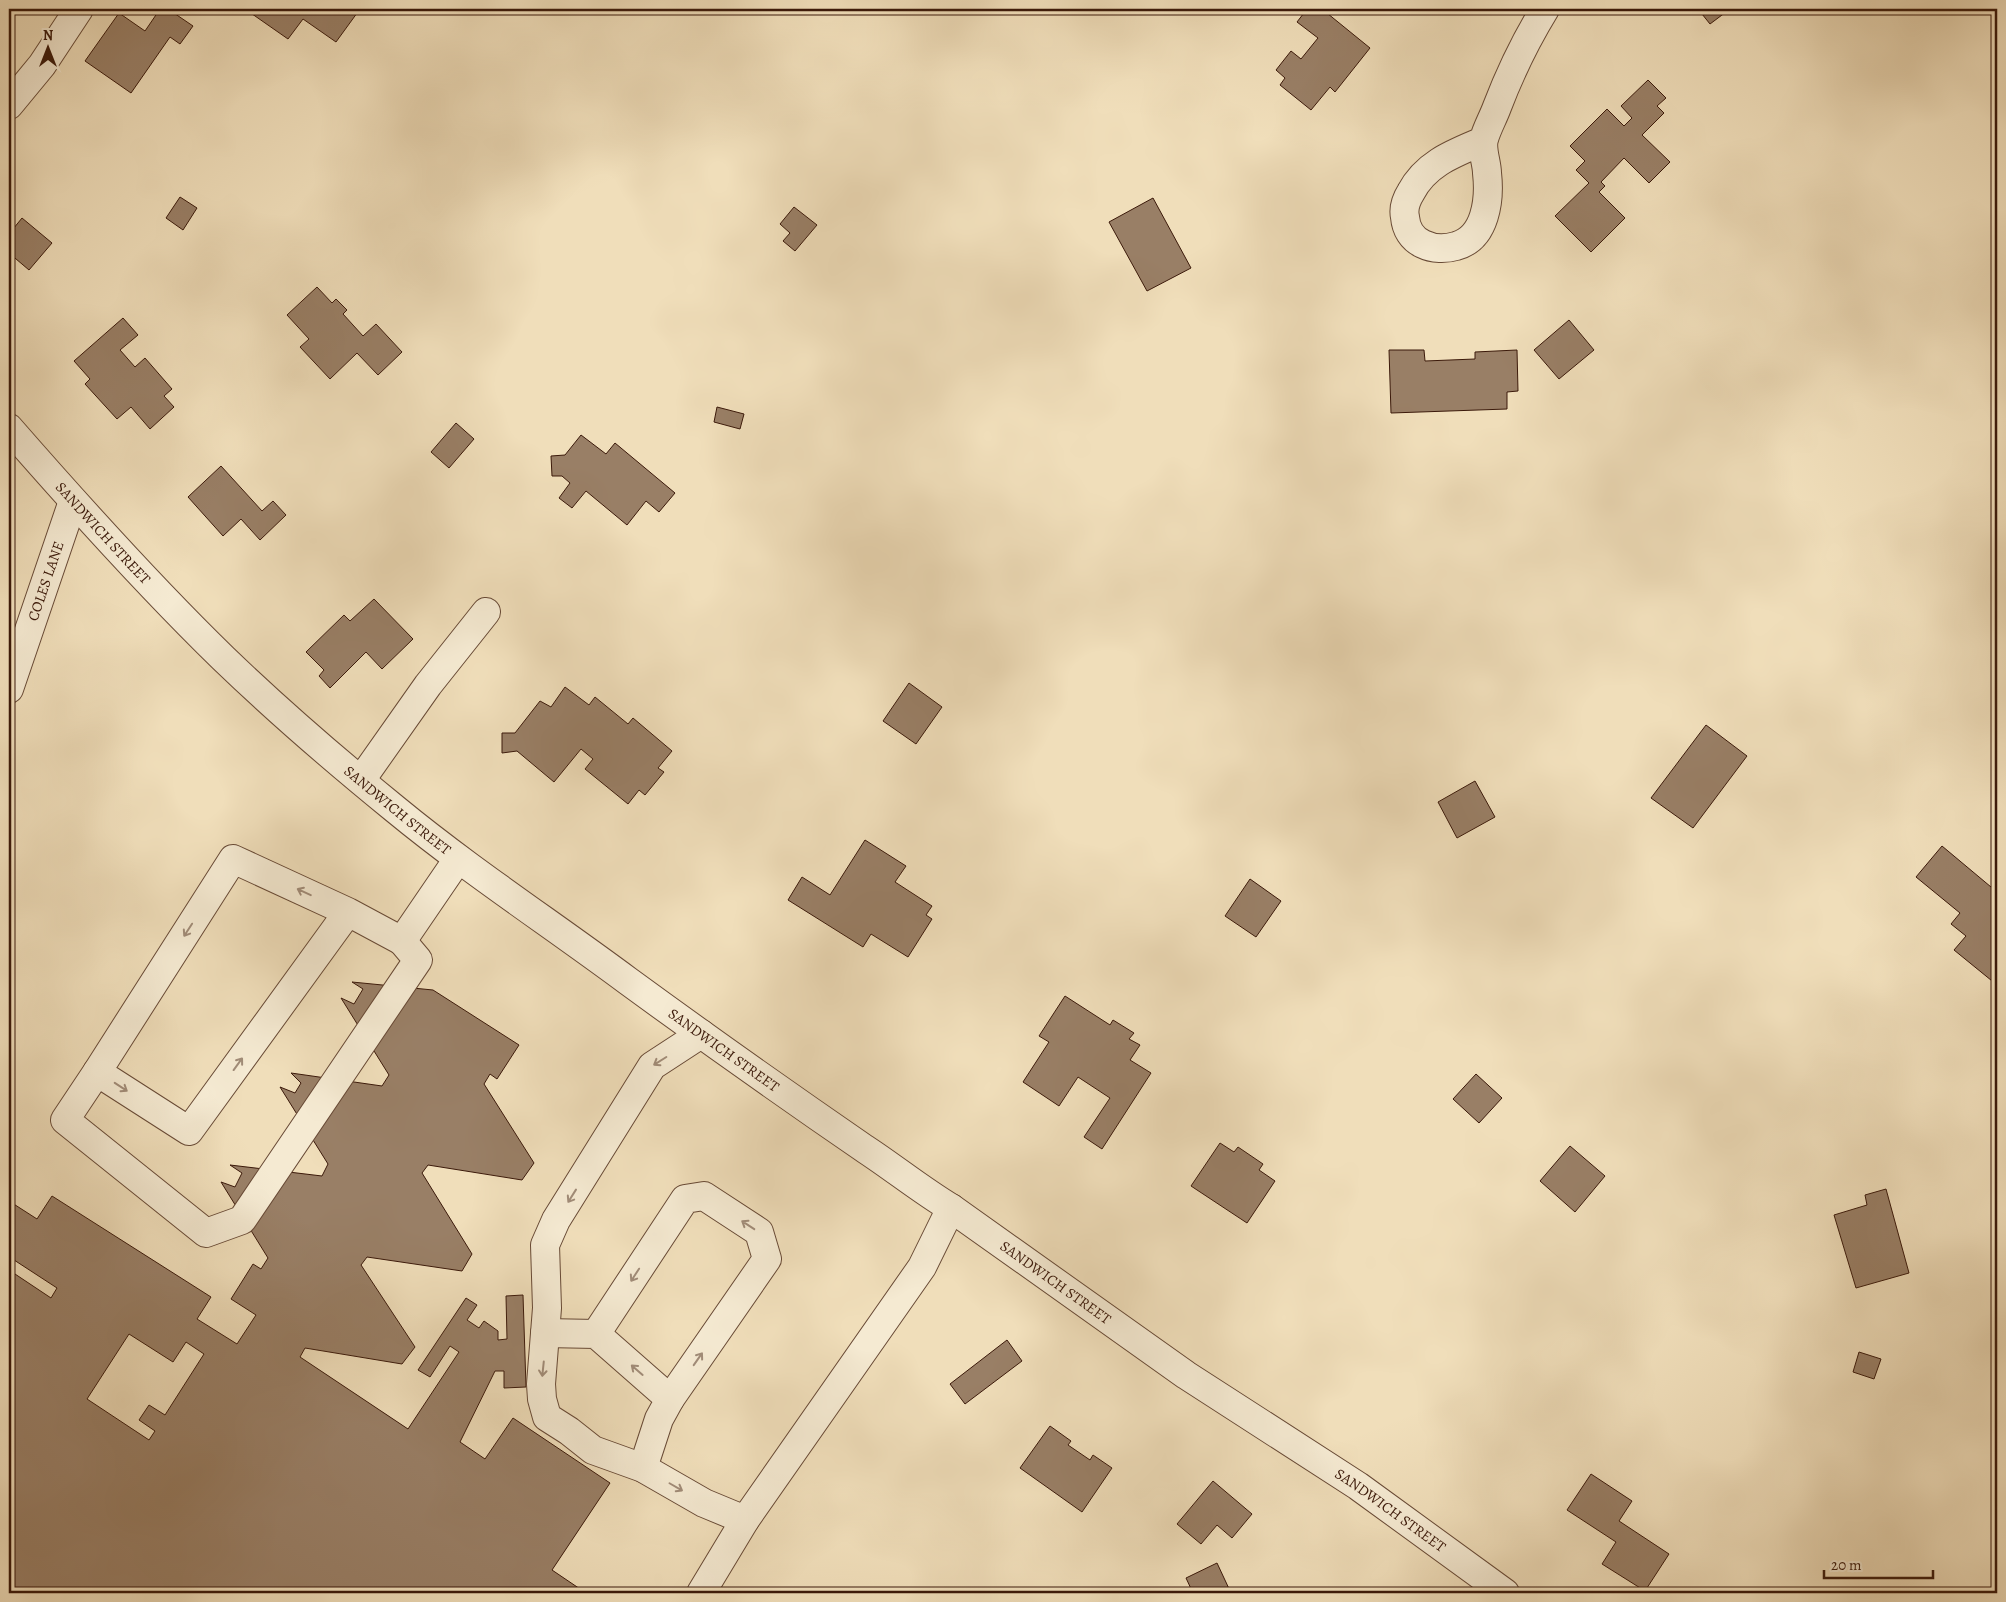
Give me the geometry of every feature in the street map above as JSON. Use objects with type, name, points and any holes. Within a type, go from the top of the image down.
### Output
[{"type":"street","points":[[9,105],[42,65],[79,9]]},
{"type":"street","points":[[1483,141],[1508,80],[1545,9]]},
{"type":"street","name":"SANDWICH STREET","points":[[9,428],[134,567],[222,657],[287,717],[458,859],[701,1034],[1186,1375],[1358,1486],[1505,1593]]},
{"type":"street","name":"COLES LANE","points":[[9,689],[73,501]]},
{"type":"street","points":[[361,780],[428,685],[486,612]]},
{"type":"street","points":[[233,859],[348,912],[402,941],[418,960],[242,1220],[206,1233],[65,1120],[233,859]]},
{"type":"street","points":[[402,941],[458,859]]},
{"type":"street","points":[[97,1072],[189,1131],[348,912]]},
{"type":"street","points":[[701,1034],[652,1066],[556,1220],[545,1245],[547,1308],[541,1384],[542,1399],[547,1417],[593,1450],[644,1468],[704,1503],[745,1520]]},
{"type":"street","points":[[596,1334],[685,1199],[704,1196],[759,1232],[767,1259],[670,1399],[659,1418],[644,1468]]},
{"type":"street","points":[[701,1593],[745,1520],[922,1267],[951,1208]]},
{"type":"street","points":[[545,1333],[596,1334],[670,1399]]},
{"type":"building","points":[[160,9],[168,9],[193,26],[180,44],[170,37],[131,93],[85,61],[119,13],[145,31]]},
{"type":"building","points":[[245,9],[360,9],[336,42],[303,19],[288,39]]},
{"type":"building","points":[[1307,9],[1322,9],[1370,48],[1335,92],[1330,87],[1311,110],[1280,85],[1285,78],[1276,70],[1291,51],[1301,59],[1318,38],[1297,22]]},
{"type":"building","points":[[1698,9],[1730,9],[1710,24]]},
{"type":"building","points":[[1648,80],[1666,98],[1657,106],[1664,113],[1642,135],[1670,162],[1649,183],[1624,158],[1601,182],[1605,186],[1599,192],[1625,218],[1591,252],[1555,216],[1589,183],[1576,170],[1585,161],[1570,146],[1607,109],[1624,126],[1632,118],[1621,106]]},
{"type":"building","points":[[180,197],[197,208],[183,230],[166,218]]},
{"type":"building","points":[[1153,198],[1191,268],[1147,291],[1109,222]]},
{"type":"building","points":[[794,207],[817,225],[795,251],[783,241],[790,233],[780,224]]},
{"type":"building","points":[[22,218],[52,243],[29,270],[9,253],[9,234]]},
{"type":"building","points":[[317,287],[332,303],[336,299],[347,310],[343,314],[363,336],[376,324],[402,352],[378,375],[357,353],[330,379],[300,347],[309,339],[287,315]]},
{"type":"building","points":[[123,318],[138,335],[120,350],[135,367],[145,358],[172,389],[164,396],[174,407],[150,429],[131,407],[117,419],[85,384],[90,379],[74,361]]},
{"type":"building","points":[[1569,320],[1594,350],[1559,379],[1534,350]]},
{"type":"building","points":[[1389,350],[1424,350],[1425,361],[1475,359],[1475,352],[1517,350],[1518,391],[1507,392],[1507,409],[1391,413]]},
{"type":"building","points":[[717,407],[744,414],[740,429],[714,422]]},
{"type":"building","points":[[456,423],[474,439],[449,468],[431,452]]},
{"type":"building","points":[[581,435],[606,454],[615,443],[675,493],[659,512],[646,501],[627,525],[586,491],[572,508],[559,498],[570,483],[562,476],[552,476],[551,456],[565,455]]},
{"type":"building","points":[[221,466],[262,511],[273,501],[286,515],[260,540],[241,519],[223,536],[188,497]]},
{"type":"building","points":[[374,599],[413,639],[382,669],[366,652],[330,688],[319,676],[324,670],[306,652],[344,615],[350,621]]},
{"type":"building","points":[[909,683],[942,707],[916,744],[883,721]]},
{"type":"building","points":[[565,687],[589,705],[595,697],[628,724],[633,718],[672,751],[658,768],[664,772],[645,795],[639,790],[628,804],[585,769],[593,759],[581,749],[554,782],[517,751],[502,753],[502,733],[515,733],[540,701],[551,707]]},
{"type":"building","points":[[1706,725],[1747,756],[1693,828],[1651,798]]},
{"type":"building","points":[[1475,781],[1495,817],[1457,838],[1438,802]]},
{"type":"building","points":[[865,840],[906,866],[895,882],[932,906],[926,915],[932,919],[908,957],[871,934],[863,947],[788,900],[802,877],[830,895]]},
{"type":"building","points":[[1942,846],[1997,892],[1997,985],[1954,950],[1966,936],[1951,924],[1960,913],[1916,877]]},
{"type":"building","points":[[1250,879],[1281,901],[1256,937],[1225,916]]},
{"type":"building","points":[[352,982],[433,990],[519,1045],[497,1079],[490,1074],[484,1084],[534,1163],[522,1180],[428,1165],[422,1173],[472,1254],[462,1271],[367,1257],[361,1265],[415,1347],[402,1364],[305,1348],[300,1357],[408,1429],[459,1352],[450,1346],[430,1377],[418,1370],[466,1298],[477,1305],[467,1320],[479,1328],[484,1321],[498,1331],[498,1340],[507,1339],[506,1296],[523,1295],[526,1387],[504,1388],[504,1371],[495,1371],[460,1442],[485,1459],[513,1418],[610,1483],[552,1570],[586,1593],[9,1593],[9,1270],[51,1298],[57,1288],[11,1258],[9,1262],[9,1201],[37,1219],[52,1196],[211,1297],[197,1319],[237,1344],[256,1315],[231,1299],[253,1264],[261,1269],[268,1258],[221,1182],[235,1187],[242,1173],[230,1165],[322,1176],[328,1164],[280,1087],[295,1093],[301,1083],[291,1073],[382,1086],[389,1075],[341,998],[354,1004],[363,989]],"holes":[[[129,1334],[173,1362],[186,1342],[204,1354],[165,1415],[149,1405],[139,1420],[155,1431],[149,1440],[87,1399]]]},
{"type":"building","points":[[1065,996],[1110,1025],[1113,1020],[1134,1033],[1129,1039],[1140,1045],[1130,1060],[1151,1073],[1102,1149],[1084,1137],[1110,1098],[1078,1077],[1059,1106],[1023,1082],[1049,1042],[1039,1036]]},
{"type":"building","points":[[1476,1074],[1502,1098],[1479,1123],[1453,1099]]},
{"type":"building","points":[[1220,1143],[1234,1152],[1238,1147],[1263,1164],[1259,1170],[1275,1181],[1247,1223],[1191,1186]]},
{"type":"building","points":[[1570,1146],[1605,1176],[1575,1212],[1540,1181]]},
{"type":"building","points":[[1886,1189],[1909,1273],[1856,1288],[1834,1215],[1867,1205],[1865,1195]]},
{"type":"building","points":[[1007,1340],[1022,1361],[965,1404],[950,1384]]},
{"type":"building","points":[[1859,1352],[1881,1359],[1874,1379],[1853,1372]]},
{"type":"building","points":[[1050,1426],[1071,1441],[1068,1445],[1090,1460],[1093,1455],[1112,1468],[1082,1512],[1020,1468]]},
{"type":"building","points":[[1591,1474],[1632,1501],[1619,1521],[1669,1554],[1645,1591],[1602,1564],[1616,1542],[1567,1510]]},
{"type":"building","points":[[1213,1481],[1252,1514],[1232,1538],[1217,1525],[1201,1544],[1177,1524]]},
{"type":"building","points":[[1217,1563],[1231,1593],[1193,1593],[1186,1578]]}]
